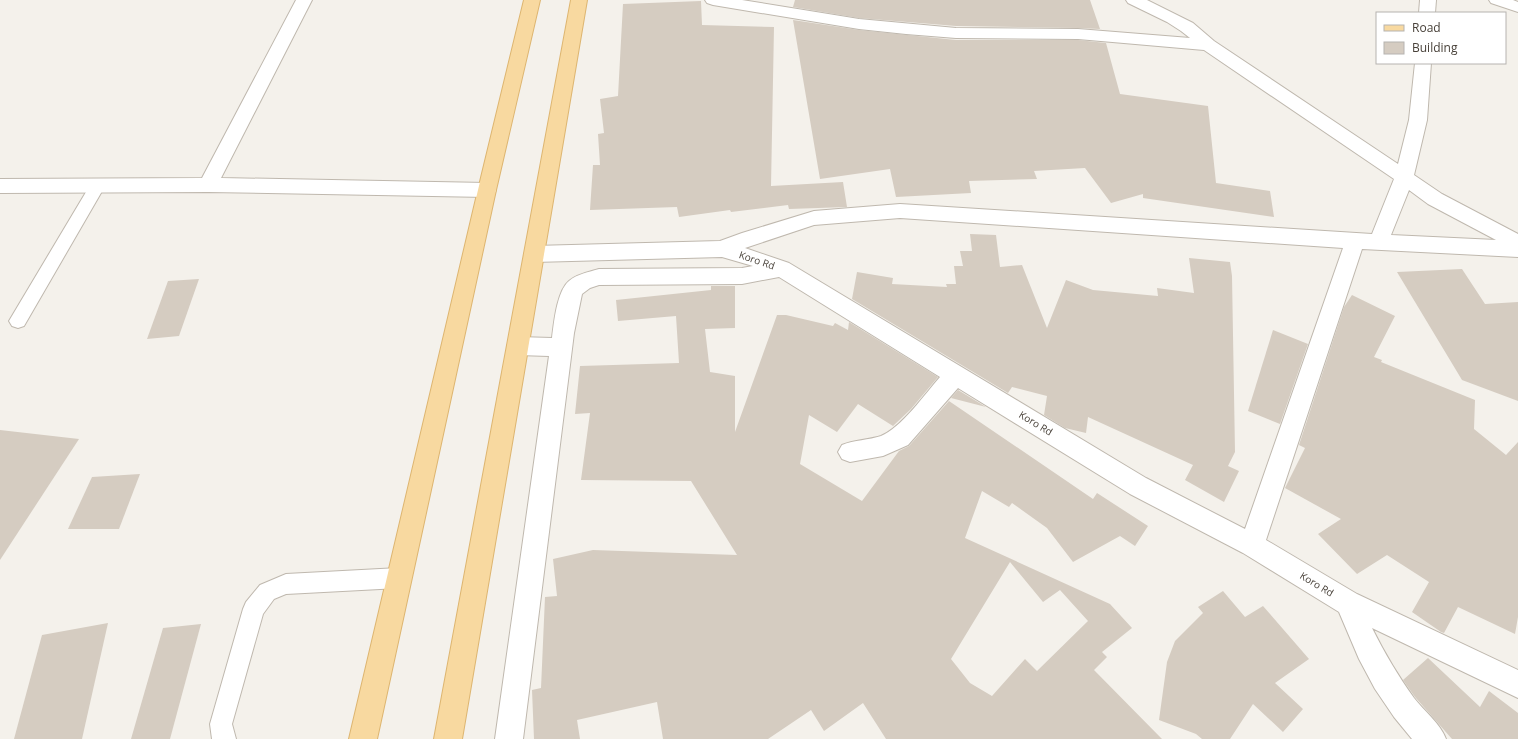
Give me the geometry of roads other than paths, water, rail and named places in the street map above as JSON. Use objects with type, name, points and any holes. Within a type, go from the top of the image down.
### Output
[{"type":"main road","points":[[362,739],[486,190],[532,0]]},
{"type":"main road","points":[[448,739],[579,0]]},
{"type":"street","points":[[208,185],[304,0]]},
{"type":"street","points":[[713,0],[859,24],[906,29],[956,33],[1078,34],[1208,45]]},
{"type":"street","points":[[1134,0],[1187,27],[1208,45],[1435,199],[1518,243]]},
{"type":"street","points":[[1427,12],[1428,0]]},
{"type":"street","points":[[1497,0],[1518,7]]},
{"type":"street","points":[[1379,242],[1404,177],[1418,120],[1423,64]]},
{"type":"street","points":[[0,186],[208,185],[486,190]]},
{"type":"street","points":[[722,249],[749,238],[814,218],[900,211],[1355,241],[1518,249]]},
{"type":"street","points":[[1252,545],[1355,241]]},
{"type":"street","name":"Koro Rd","points":[[534,254],[722,249],[753,258],[782,270],[1138,486],[1252,545],[1348,603],[1518,684]]},
{"type":"street","points":[[509,739],[561,347],[571,294],[575,288],[591,279],[600,277],[742,276],[782,270]]},
{"type":"street","points":[[518,346],[561,347]]},
{"type":"street","points":[[850,452],[883,446],[900,438],[956,375]]},
{"type":"street","points":[[1348,603],[1362,639],[1400,704],[1432,739]]},
{"type":"lane","points":[[18,320],[97,186]]},
{"type":"lane","points":[[224,739],[221,724],[254,608],[267,592],[286,584],[399,578]]}]
